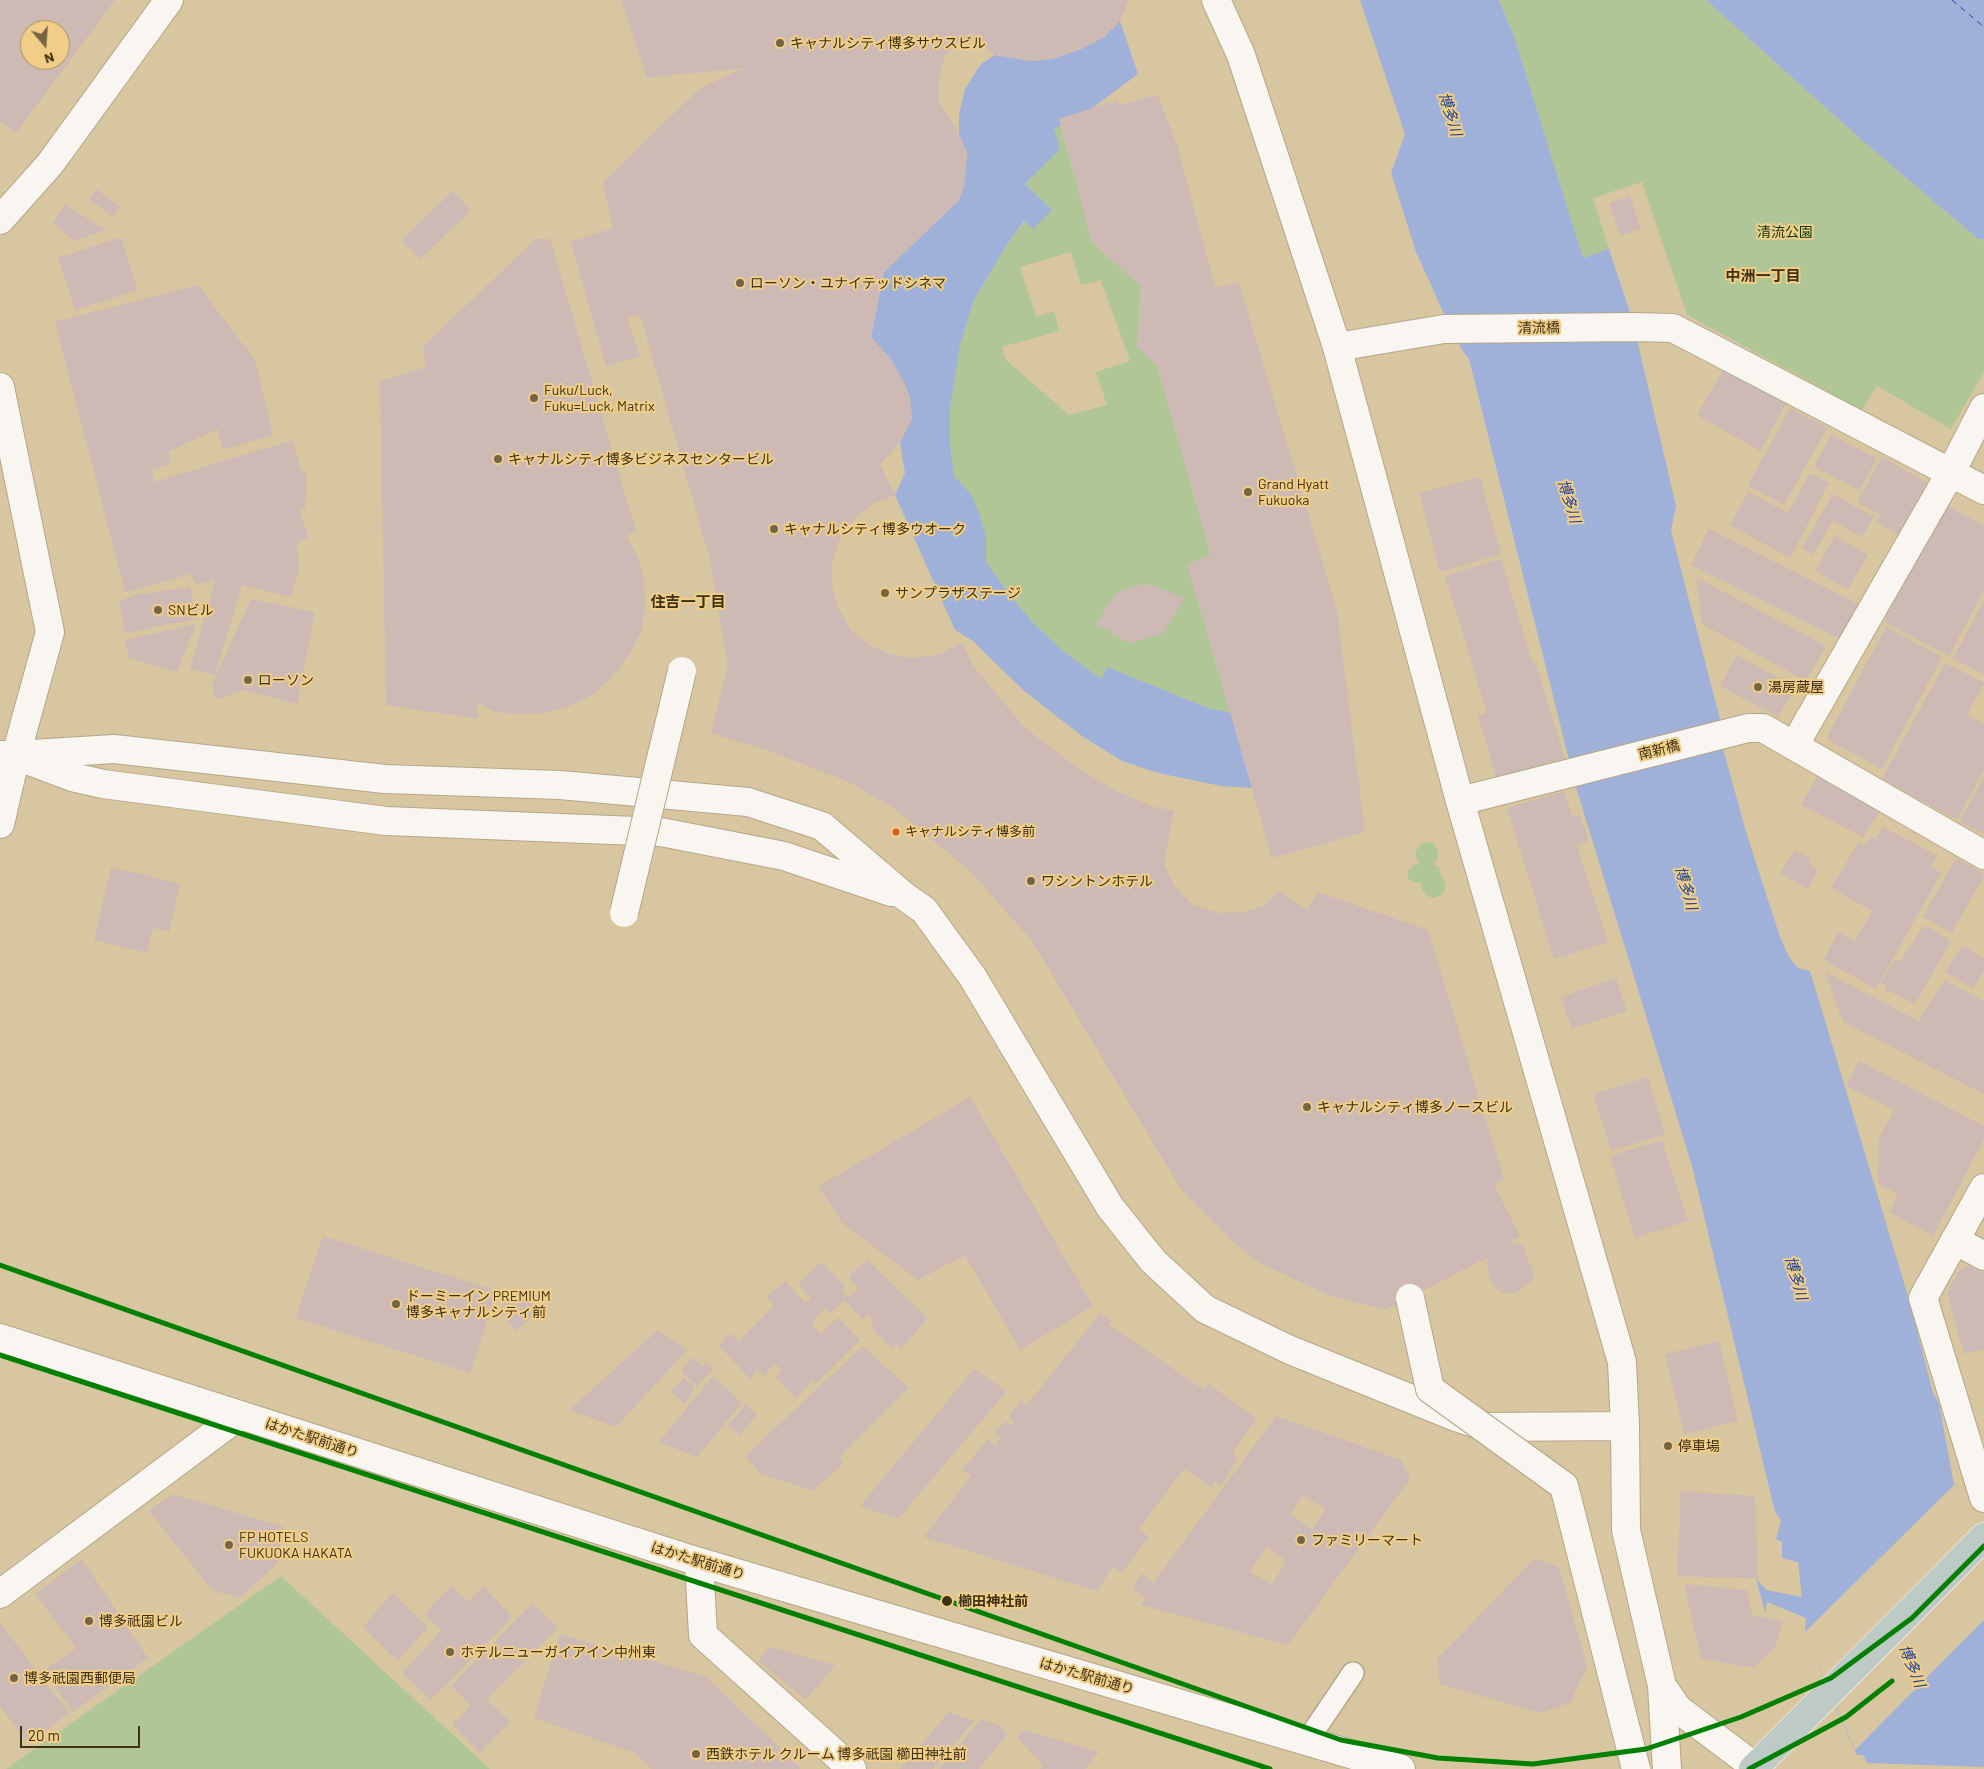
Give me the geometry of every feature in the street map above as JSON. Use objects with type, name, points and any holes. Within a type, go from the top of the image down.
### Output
[{"type":"highway","points":[[1755,1768],[1984,1537]]},
{"type":"street","points":[[0,220],[50,164],[168,0]]},
{"type":"street","points":[[1216,0],[1242,55],[1337,347],[1460,801],[1622,1362],[1626,1530],[1662,1686],[1667,1769]]},
{"type":"street","name":"清流橋","points":[[1337,347],[1444,329],[1673,328],[1984,490]]},
{"type":"street","points":[[0,387],[50,632],[8,755],[0,824]]},
{"type":"street","points":[[1984,408],[1951,472],[1794,746],[1984,856]]},
{"type":"street","points":[[624,913],[682,671]]},
{"type":"street","name":"南新橋","points":[[1460,801],[1748,728],[1763,728],[1794,746]]},
{"type":"street","points":[[8,755],[114,749],[385,779],[560,785],[748,802],[822,826],[904,896],[924,910],[972,976],[1110,1207],[1154,1261],[1204,1309],[1290,1350],[1448,1414],[1486,1427],[1625,1426]]},
{"type":"street","points":[[8,755],[72,777],[103,784],[386,821],[661,832],[784,856],[904,896]]},
{"type":"street","points":[[1984,1188],[1923,1298],[1984,1498]]},
{"type":"street","points":[[1955,1240],[1984,1256]]},
{"type":"street","points":[[1410,1298],[1430,1389],[1564,1486],[1636,1769]]},
{"type":"street","name":"はかた駅前通り","points":[[0,1338],[699,1562],[1401,1769]]},
{"type":"street","points":[[0,1594],[240,1415]]},
{"type":"street","points":[[699,1562],[703,1635],[852,1769]]},
{"type":"street","points":[[1662,1686],[1678,1709],[1755,1768]]},
{"type":"lane","points":[[1307,1741],[1353,1672]]},
{"type":"green space","name":"清流公園","points":[[1499,0],[1706,0],[1864,142],[1977,238],[1984,241],[1984,372],[1951,429],[1877,386],[1862,410],[1687,315],[1642,182],[1593,198],[1609,249],[1583,258],[1514,36]]},
{"type":"green space","points":[[1061,126],[1092,242],[1141,286],[1137,347],[1157,365],[1211,555],[1232,713],[1208,708],[1107,667],[1101,679],[1062,650],[1035,625],[986,562],[986,537],[971,494],[954,476],[950,443],[950,409],[956,369],[953,367],[974,300],[1003,251],[1025,221],[1052,210],[1025,184],[1059,149],[1054,128]],"holes":[[[1071,252],[1081,285],[1101,280],[1130,361],[1096,372],[1107,405],[1069,415],[1006,360],[1002,347],[1059,331],[1054,311],[1036,317],[1020,267]]]},
{"type":"green space","points":[[1427,842],[1434,844],[1438,851],[1438,858],[1434,864],[1439,867],[1442,878],[1445,881],[1445,889],[1441,895],[1434,898],[1427,896],[1422,890],[1420,882],[1414,883],[1408,878],[1408,870],[1413,865],[1420,864],[1416,858],[1416,851],[1420,845]]},
{"type":"green space","points":[[281,1576],[490,1769],[6,1769]]},
{"type":"water","name":"博多川","points":[[1360,0],[1499,0],[1514,36],[1583,258],[1609,249],[1628,306],[1638,344],[1676,506],[1671,531],[1720,719],[1723,749],[1747,835],[1780,937],[1789,957],[1798,968],[1810,971],[1908,1296],[1933,1393],[1939,1403],[1954,1485],[1984,1551],[1984,1769],[1870,1769],[1863,1755],[1857,1755],[1850,1740],[1805,1632],[1806,1618],[1767,1602],[1765,1613],[1756,1578],[1766,1590],[1802,1597],[1798,1562],[1782,1558],[1782,1542],[1776,1539],[1781,1520],[1775,1512],[1692,1166],[1575,784],[1469,359],[1462,350],[1444,314],[1416,252],[1391,173],[1405,134]]},
{"type":"water","points":[[1706,0],[1984,0],[1984,240],[1977,238],[1864,142]]},
{"type":"water","points":[[1120,21],[1138,74],[1091,109],[1059,119],[1061,126],[1054,128],[1060,149],[1025,184],[1052,210],[1033,229],[1024,221],[1003,251],[974,300],[960,345],[950,409],[950,443],[954,476],[971,494],[979,513],[986,537],[986,562],[1035,625],[1062,650],[1101,679],[1107,667],[1208,708],[1232,713],[1252,788],[1221,786],[1158,773],[1122,761],[1082,736],[1023,690],[973,641],[955,630],[895,495],[905,473],[900,443],[912,418],[910,399],[905,384],[871,337],[884,272],[959,200],[964,186],[967,153],[959,134],[959,114],[965,89],[981,64],[995,55],[1031,61],[1052,59],[1081,49],[1104,37]]},
{"type":"pier","points":[[1954,1485],[1984,1551],[1984,1620],[1855,1750],[1805,1632]]},
{"type":"pier","points":[[1866,1763],[1984,1767],[1984,1769],[1870,1769]]},
{"type":"building","points":[[0,0],[115,0],[70,60],[70,20],[20,20],[20,70],[63,70],[16,133],[0,121]]},
{"type":"building","points":[[621,0],[1129,0],[1120,21],[1104,37],[1081,49],[1052,59],[1031,61],[995,55],[968,37],[946,54],[940,72],[938,100],[959,134],[967,153],[964,186],[959,200],[884,272],[871,337],[891,359],[905,384],[910,399],[912,418],[900,443],[880,464],[895,495],[872,504],[854,519],[840,539],[832,562],[832,586],[839,609],[851,630],[870,645],[892,655],[916,658],[940,654],[962,643],[972,664],[1024,727],[1071,763],[1114,790],[1151,806],[1174,811],[1164,864],[1174,885],[1193,905],[1219,913],[1243,912],[1263,906],[1279,891],[1307,910],[1318,892],[1428,930],[1504,1179],[1494,1185],[1520,1236],[1510,1243],[1522,1244],[1535,1277],[1521,1290],[1513,1293],[1502,1293],[1495,1287],[1490,1279],[1487,1267],[1488,1257],[1386,1310],[1328,1295],[1258,1262],[1234,1243],[1182,1191],[1032,941],[971,872],[895,809],[851,783],[772,752],[711,733],[728,665],[709,556],[640,314],[627,318],[640,357],[606,366],[571,242],[613,228],[603,182],[700,88],[744,68],[647,78]]},
{"type":"building","points":[[1158,95],[1178,148],[1215,287],[1239,283],[1337,610],[1365,832],[1272,858],[1187,564],[1211,555],[1157,365],[1137,347],[1141,286],[1092,242],[1059,119],[1118,100],[1119,105]]},
{"type":"building","points":[[96,189],[121,207],[113,217],[89,199]]},
{"type":"building","points":[[453,191],[471,211],[420,259],[401,240]]},
{"type":"building","points":[[1630,196],[1641,229],[1620,236],[1609,203]]},
{"type":"building","points":[[65,204],[106,230],[74,241],[53,223]]},
{"type":"building","points":[[121,237],[138,290],[75,310],[58,258]]},
{"type":"building","name":"キャナルシティ博多ビジネスセンタービル","points":[[536,239],[550,239],[636,531],[627,536],[639,559],[644,582],[645,604],[642,630],[631,652],[614,675],[593,695],[567,707],[538,714],[514,714],[493,711],[477,702],[478,719],[386,705],[380,381],[426,367],[423,346]]},
{"type":"building","points":[[198,285],[255,360],[273,435],[222,450],[218,429],[169,451],[171,463],[152,470],[154,482],[293,440],[300,469],[307,475],[305,509],[299,510],[309,537],[297,543],[299,568],[291,597],[242,585],[215,675],[190,669],[215,580],[196,585],[191,574],[125,592],[55,322]]},
{"type":"building","points":[[1726,365],[1788,400],[1760,451],[1697,415]]},
{"type":"building","points":[[1790,408],[1827,428],[1784,505],[1748,485]]},
{"type":"building","points":[[1831,435],[1877,458],[1860,490],[1814,467]]},
{"type":"building","points":[[1882,457],[1928,483],[1899,535],[1877,522],[1881,515],[1857,502]]},
{"type":"building","points":[[1810,473],[1829,483],[1790,558],[1730,525],[1748,492],[1788,513]]},
{"type":"building","points":[[1480,477],[1501,554],[1440,572],[1419,493]]},
{"type":"building","points":[[1833,494],[1874,517],[1862,537],[1833,521],[1813,555],[1802,548]]},
{"type":"building","points":[[1945,505],[1984,525],[1984,590],[1949,656],[1884,621]]},
{"type":"building","points":[[1709,529],[1860,605],[1842,640],[1691,565]]},
{"type":"building","points":[[1835,536],[1868,555],[1848,589],[1815,571]]},
{"type":"building","points":[[1501,559],[1532,662],[1535,661],[1565,758],[1497,780],[1478,716],[1487,713],[1445,576]]},
{"type":"building","points":[[1696,577],[1826,646],[1806,681],[1702,624]]},
{"type":"building","points":[[1145,583],[1184,598],[1163,634],[1129,643],[1096,624],[1116,593]]},
{"type":"building","name":"SNビル","points":[[190,587],[197,619],[125,633],[119,601],[134,595]]},
{"type":"building","points":[[251,599],[315,612],[297,704],[243,690],[216,700],[212,684]]},
{"type":"building","points":[[1984,600],[1984,675],[1953,659]]},
{"type":"building","points":[[196,624],[177,672],[129,658],[125,640]]},
{"type":"building","points":[[1886,627],[1942,657],[1882,769],[1826,739]]},
{"type":"building","name":"湯房蔵屋","points":[[1737,655],[1796,688],[1778,717],[1720,686]]},
{"type":"building","points":[[1945,663],[1984,683],[1967,715],[1984,724],[1984,770],[1957,820],[1882,779]]},
{"type":"building","points":[[1819,773],[1883,807],[1863,837],[1801,805]]},
{"type":"building","points":[[1984,777],[1984,834],[1960,822]]},
{"type":"building","points":[[1564,791],[1573,817],[1580,815],[1589,841],[1577,845],[1608,942],[1554,959],[1507,808]]},
{"type":"building","points":[[1883,827],[1938,856],[1930,867],[1941,873],[1876,989],[1824,960],[1838,932],[1855,941],[1872,911],[1831,888],[1859,841],[1865,845],[1871,837],[1876,839]]},
{"type":"building","points":[[1795,850],[1811,859],[1809,863],[1818,871],[1808,889],[1780,873]]},
{"type":"building","points":[[1956,858],[1984,874],[1984,876],[1952,933],[1923,917]]},
{"type":"building","points":[[111,867],[180,884],[169,932],[153,928],[147,953],[94,940]]},
{"type":"building","points":[[1924,925],[1951,941],[1915,1004],[1885,989],[1886,984],[1881,983],[1895,959],[1900,962]]},
{"type":"building","points":[[1962,945],[1984,959],[1984,971],[1973,989],[1945,972]]},
{"type":"building","points":[[1825,972],[1919,1021],[1944,980],[1984,1001],[1984,1094],[1843,1022]]},
{"type":"building","points":[[1616,978],[1627,1011],[1572,1029],[1561,997]]},
{"type":"building","points":[[1859,1061],[1984,1126],[1984,1139],[1933,1236],[1889,1212],[1898,1194],[1878,1184],[1879,1138],[1894,1110],[1846,1086]]},
{"type":"building","points":[[1648,1077],[1665,1134],[1611,1151],[1593,1094]]},
{"type":"building","points":[[970,1097],[1093,1306],[1020,1350],[965,1255],[918,1280],[842,1223],[819,1186]]},
{"type":"building","points":[[1662,1140],[1688,1221],[1635,1238],[1610,1156]]},
{"type":"building","name":"ドーミーイン PREMIUM 博多キャナルシティ前","points":[[323,1236],[497,1291],[470,1373],[296,1318]]},
{"type":"building","points":[[867,1260],[928,1318],[901,1349],[896,1343],[891,1348],[870,1327],[874,1320],[867,1314],[863,1320],[845,1300],[830,1314],[826,1308],[811,1323],[821,1334],[838,1317],[860,1340],[816,1383],[813,1380],[796,1398],[775,1377],[782,1370],[775,1364],[763,1376],[757,1369],[751,1380],[719,1346],[731,1333],[739,1341],[774,1305],[767,1297],[785,1281],[805,1303],[811,1298],[798,1285],[821,1262],[845,1286],[842,1291],[848,1297],[858,1288],[848,1277]]},
{"type":"building","points":[[1969,1266],[1984,1274],[1984,1349],[1964,1354],[1947,1293],[1959,1271]]},
{"type":"building","points":[[520,1291],[538,1312],[516,1331],[498,1309]]},
{"type":"building","points":[[1100,1313],[1112,1320],[1109,1325],[1203,1389],[1209,1384],[1256,1418],[1232,1454],[1238,1458],[1221,1485],[1213,1482],[1213,1488],[1184,1469],[1139,1529],[1149,1537],[1122,1573],[1113,1567],[1097,1591],[924,1537],[971,1476],[962,1470],[988,1439],[995,1445],[1001,1438],[995,1432],[1005,1421],[1011,1425],[1014,1422],[1009,1417],[1022,1399],[1026,1406]]},
{"type":"building","points":[[658,1330],[687,1350],[616,1427],[569,1410]]},
{"type":"building","points":[[1719,1341],[1738,1421],[1684,1434],[1665,1354]]},
{"type":"building","points":[[863,1346],[909,1388],[840,1457],[843,1464],[813,1491],[761,1474],[745,1456]]},
{"type":"building","points":[[693,1357],[703,1367],[706,1362],[713,1369],[697,1386],[680,1371]]},
{"type":"building","points":[[974,1369],[1007,1391],[898,1519],[860,1506]]},
{"type":"building","points":[[713,1376],[742,1403],[697,1457],[659,1442]]},
{"type":"building","points":[[684,1378],[695,1388],[685,1404],[670,1392]]},
{"type":"building","points":[[746,1403],[757,1414],[740,1435],[728,1426]]},
{"type":"building","points":[[1276,1416],[1401,1460],[1410,1479],[1288,1645],[1141,1605],[1145,1598],[1133,1589],[1141,1573],[1153,1583]],"holes":[[[1302,1495],[1325,1509],[1312,1530],[1291,1514]],[[1268,1546],[1286,1562],[1272,1584],[1250,1572]]]},
{"type":"building","points":[[1681,1491],[1755,1496],[1758,1579],[1677,1576]]},
{"type":"building","name":"FP HOTELS FUKUOKA HAKATA","points":[[173,1494],[284,1527],[278,1562],[240,1598],[213,1591],[149,1511]]},
{"type":"building","points":[[1535,1558],[1559,1567],[1587,1666],[1571,1702],[1541,1713],[1439,1684],[1438,1658]]},
{"type":"building","name":"博多祇園ビル","points":[[82,1559],[148,1658],[73,1712],[43,1671],[76,1648],[35,1594]]},
{"type":"building","points":[[1684,1584],[1747,1590],[1753,1616],[1783,1621],[1775,1648],[1753,1668],[1701,1658]]},
{"type":"building","name":"ホテルニューガイアイン中州東","points":[[451,1586],[468,1602],[483,1586],[512,1617],[431,1700],[402,1673],[442,1630],[424,1614]]},
{"type":"building","points":[[392,1593],[428,1627],[398,1661],[363,1627]]},
{"type":"building","points":[[533,1603],[558,1628],[487,1699],[510,1722],[480,1753],[452,1725],[471,1706],[451,1686]]},
{"type":"building","points":[[0,1623],[69,1713],[28,1744],[0,1706]]},
{"type":"building","points":[[560,1634],[707,1677],[801,1769],[651,1769],[633,1752],[534,1718]]},
{"type":"building","points":[[769,1647],[835,1665],[806,1700],[758,1661]]},
{"type":"building","points":[[949,1712],[974,1721],[933,1769],[900,1769]]},
{"type":"building","points":[[981,1719],[1001,1726],[1007,1735],[979,1769],[939,1769]]},
{"type":"building","points":[[1024,1730],[1099,1752],[1085,1769],[1040,1769],[1043,1766],[1018,1738]]},
{"type":"ferry route","points":[[1952,0],[1984,27]]},
{"type":"transit line","name":"N","points":[[0,1265],[1341,1740],[1438,1758],[1533,1764],[1646,1749],[1741,1717],[1831,1678],[1912,1618],[1984,1546]]},
{"type":"transit line","name":"N","points":[[0,1355],[1270,1769]]},
{"type":"transit line","name":"N","points":[[1749,1769],[1846,1717],[1892,1681]]},
{"type":"place","name":"キャナルシティ博多サウスビル","points":[[780,43]]},
{"type":"place","name":"ローソン・ユナイテッドシネマ","points":[[740,283]]},
{"type":"place","name":"Fuku/Luck, Fuku=Luck, Matrix","points":[[534,398]]},
{"type":"place","name":"キャナルシティ博多ビジネスセンタービル","points":[[498,459]]},
{"type":"place","name":"Grand Hyatt Fukuoka","points":[[1248,492]]},
{"type":"place","name":"キャナルシティ博多ウオーク","points":[[774,529]]},
{"type":"place","name":"サンプラザステージ","points":[[885,593]]},
{"type":"place","name":"SNビル","points":[[158,610]]},
{"type":"place","name":"ローソン","points":[[248,680]]},
{"type":"place","name":"湯房蔵屋","points":[[1758,687]]},
{"type":"place","name":"キャナルシティ博多前","points":[[896,832]]},
{"type":"place","name":"ワシントンホテル","points":[[1031,881]]},
{"type":"place","name":"キャナルシティ博多ノースビル","points":[[1307,1107]]},
{"type":"place","name":"ドーミーイン PREMIUM 博多キャナルシティ前","points":[[396,1304]]},
{"type":"place","name":"停車場","points":[[1668,1446]]},
{"type":"place","name":"ファミリーマート","points":[[1301,1540]]},
{"type":"place","name":"FP HOTELS FUKUOKA HAKATA","points":[[229,1545]]},
{"type":"place","name":"櫛田神社前","points":[[947,1601]]},
{"type":"place","name":"博多祇園ビル","points":[[89,1621]]},
{"type":"place","name":"ホテルニューガイアイン中州東","points":[[450,1652]]},
{"type":"place","name":"博多祇園西郵便局","points":[[14,1678]]},
{"type":"place","name":"西鉄ホテル クルーム 博多祇園 櫛田神社前","points":[[696,1754]]},
{"type":"district","name":"中洲一丁目","points":[[1763,276]]},
{"type":"district","name":"住吉一丁目","points":[[688,602]]}]
